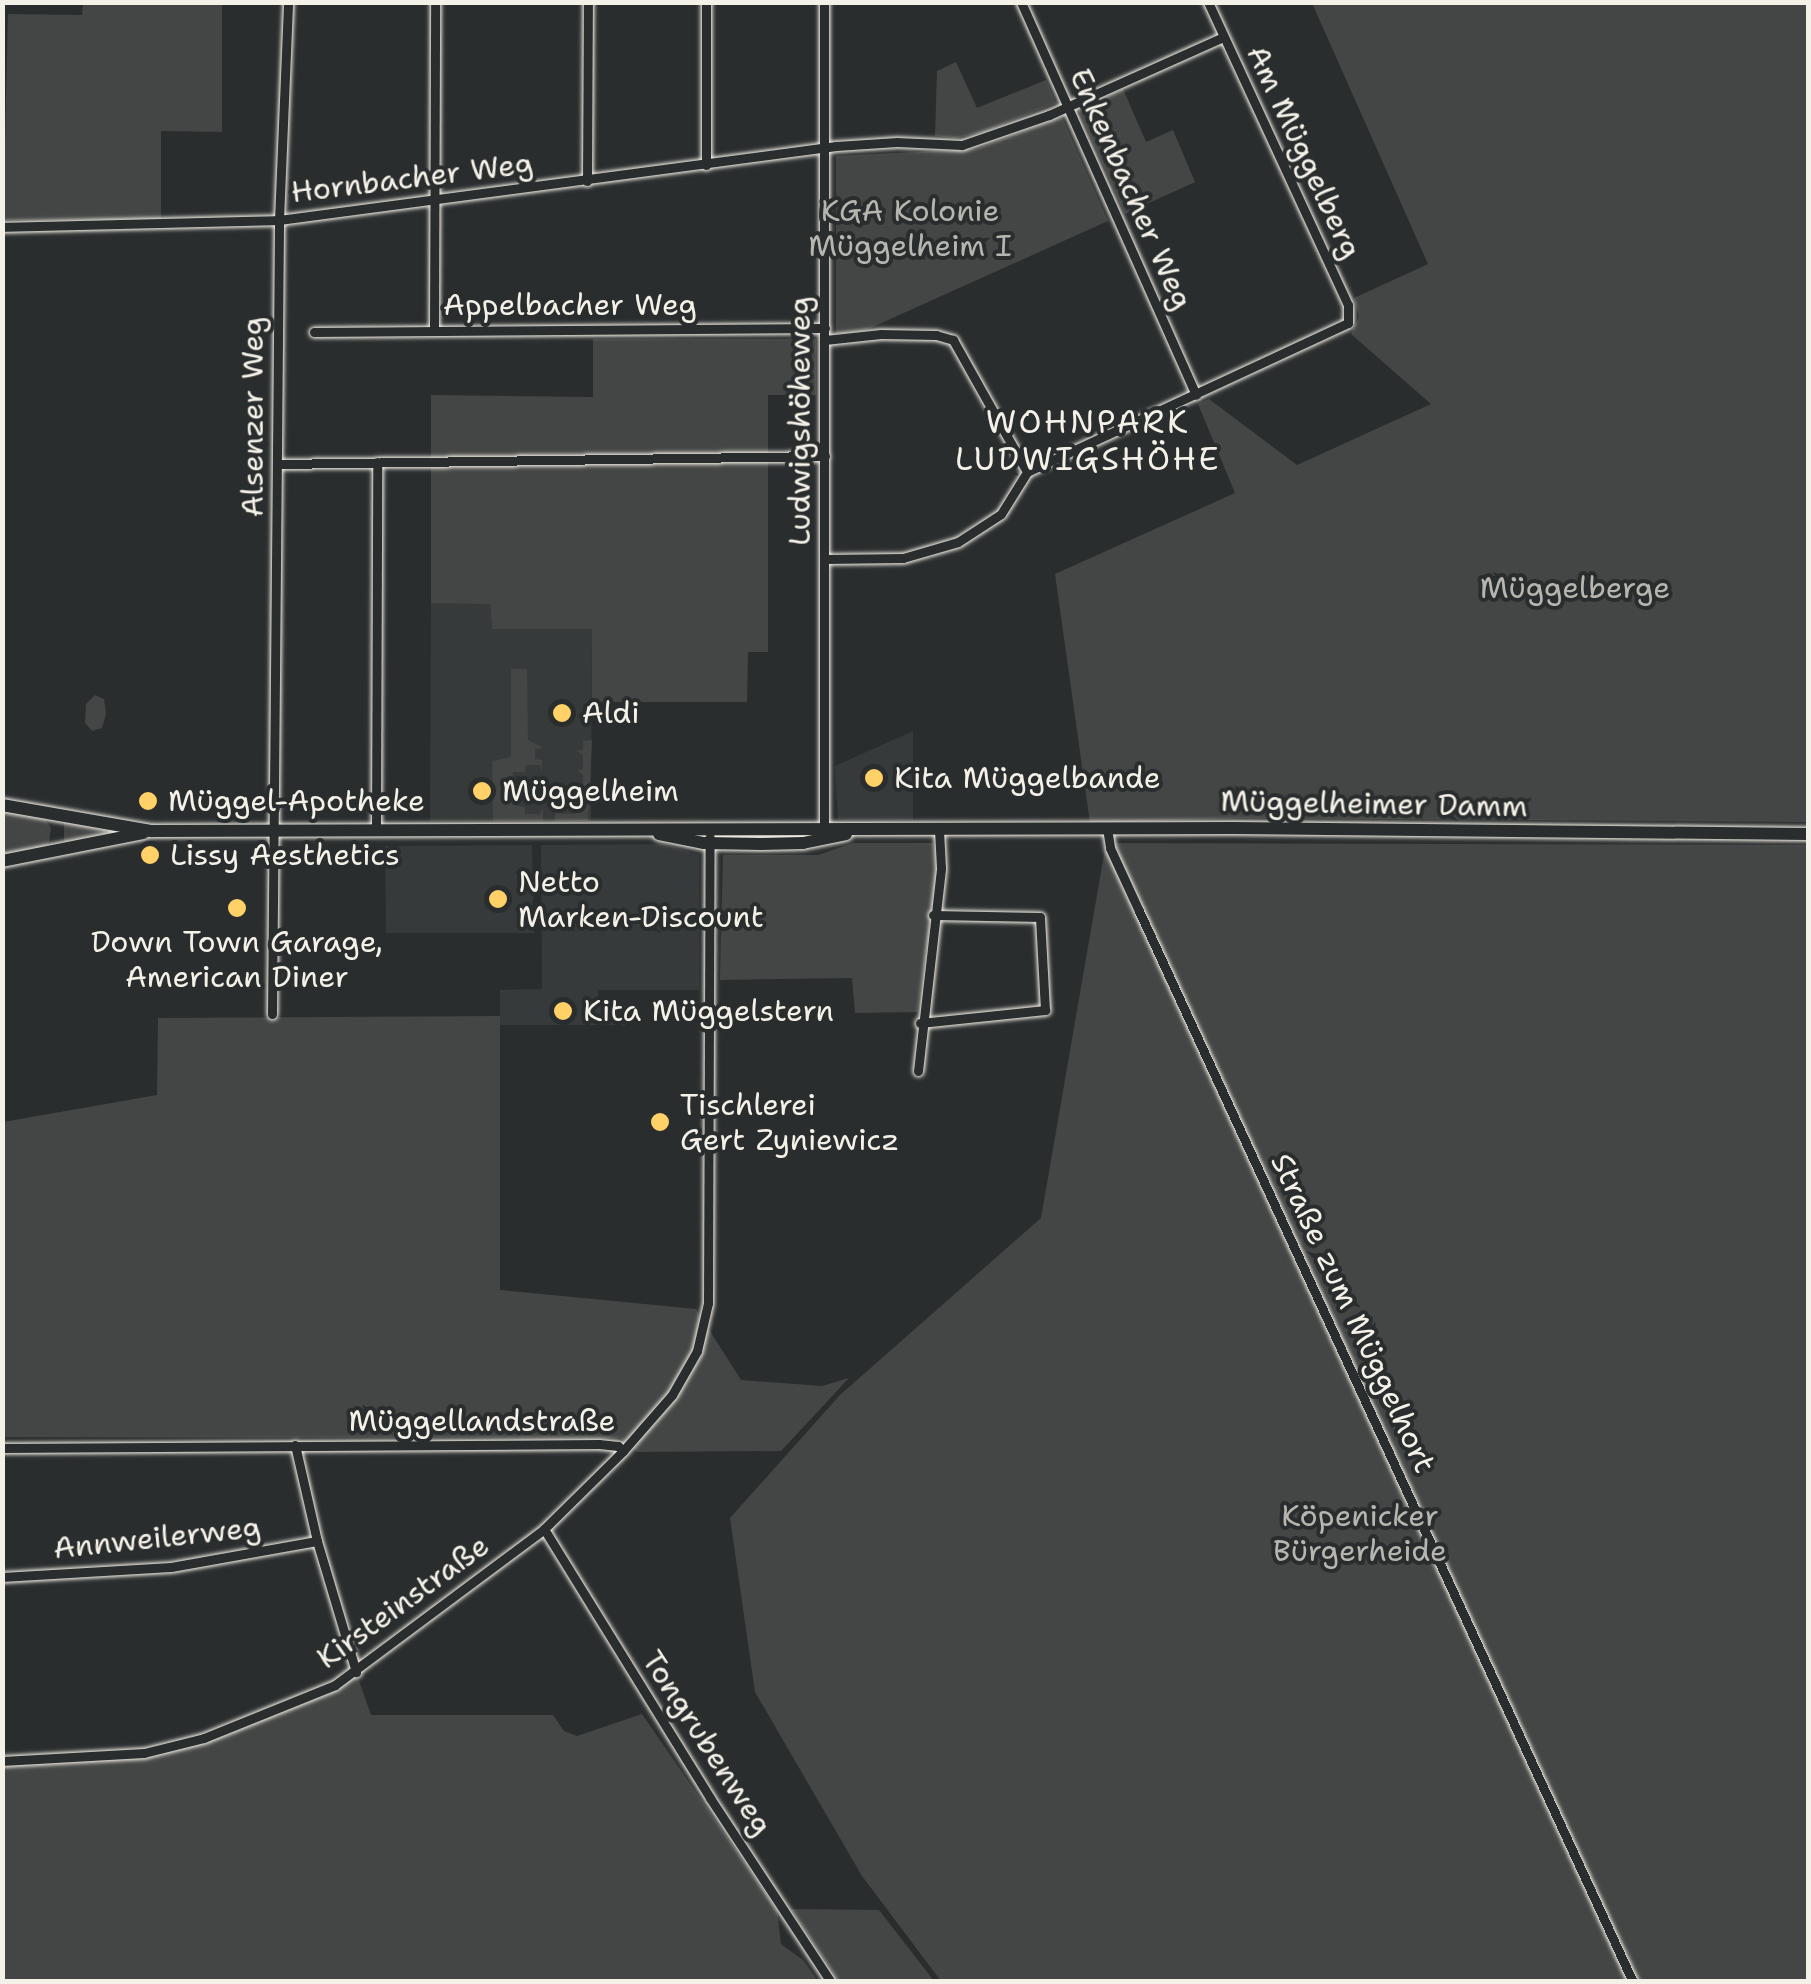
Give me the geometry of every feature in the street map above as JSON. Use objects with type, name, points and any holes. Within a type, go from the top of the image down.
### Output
[{"type":"main road","points":[[2,806],[151,831]]},
{"type":"main road","name":"Müggelheimer Damm","points":[[151,831],[646,831],[710,836],[1107,828],[1808,834]]},
{"type":"main road","points":[[2,860],[151,831]]},
{"type":"street","name":"Alsenzer Weg","points":[[272,1014],[272,832],[278,690],[279,220],[288,2]]},
{"type":"street","points":[[434,330],[435,2]]},
{"type":"street","points":[[587,180],[588,2]]},
{"type":"street","points":[[706,2],[706,165]]},
{"type":"street","name":"Ludwigshöheweg","points":[[824,2],[824,834]]},
{"type":"street","name":"Enkenbacher Weg","points":[[1021,2],[1196,395]]},
{"type":"street","name":"Am Müggelberg","points":[[1196,395],[1348,322],[1348,304],[1208,2]]},
{"type":"street","name":"Hornbacher Weg","points":[[2,227],[279,220],[881,142],[962,145],[1067,106],[1223,37]]},
{"type":"street","name":"Appelbacher Weg","points":[[314,332],[936,334],[953,340],[1027,472]]},
{"type":"street","points":[[826,559],[903,558],[958,542],[1001,514],[1027,472],[1196,395]]},
{"type":"street","points":[[278,464],[825,456]]},
{"type":"street","points":[[376,831],[378,462]]},
{"type":"street","name":"Straße zum Müggelhort","points":[[1107,828],[1110,848],[1633,1982]]},
{"type":"street","points":[[918,1071],[920,1024],[941,868],[939,830]]},
{"type":"street","name":"Müggellandstraße","points":[[2,1448],[599,1444],[618,1446],[623,1452],[688,1370],[708,1304],[710,836]]},
{"type":"street","points":[[920,1024],[1044,1010],[1040,916],[933,916]]},
{"type":"street","points":[[296,1445],[317,1541],[356,1672]]},
{"type":"street","name":"Kirsteinstraße","points":[[2,1762],[116,1756],[181,1744],[294,1704],[356,1672],[544,1529],[623,1452]]},
{"type":"street","name":"Tongrubenweg","points":[[544,1529],[704,1788],[831,1982]]},
{"type":"street","name":"Annweilerweg","points":[[2,1576],[172,1567],[317,1541]]},
{"type":"shaded area","points":[[431,603],[490,603],[492,629],[592,629],[591,821],[430,821]]},
{"type":"shaded area","name":"Kita Müggelbande","points":[[913,731],[913,820],[838,820],[835,766]]},
{"type":"shaded area","points":[[664,844],[699,855],[699,990],[598,990],[598,1006],[626,1006],[626,1025],[500,1025],[500,990],[542,989],[541,845]]},
{"type":"shaded area","points":[[532,845],[534,933],[386,933],[385,846]]},
{"type":"green space","points":[[83,3],[222,3],[222,132],[161,131],[161,219],[3,220],[8,14],[82,15]]},
{"type":"green space","name":"Müggelberge","points":[[1312,3],[1808,3],[1808,822],[1239,818],[1090,823],[1055,574],[1235,493],[1198,404],[1209,399],[1297,465],[1431,404],[1351,334],[1359,317],[1354,298],[1428,264]]},
{"type":"green space","name":"KGA Kolonie Müggelheim I","points":[[956,62],[977,108],[1046,80],[1056,103],[983,132],[956,138],[935,136],[937,71]]},
{"type":"green space","points":[[1123,89],[1146,142],[1173,130],[1195,182],[1125,214],[1078,109]]},
{"type":"green space","name":"KGA Kolonie Müggelheim I","points":[[1062,117],[1108,221],[866,330],[836,334],[836,156],[976,149]]},
{"type":"green space","points":[[593,339],[816,339],[816,395],[768,395],[768,652],[748,652],[747,702],[592,702],[592,629],[492,629],[490,604],[431,603],[431,395],[593,397]]},
{"type":"green space","points":[[511,669],[527,669],[528,740],[543,748],[535,749],[535,759],[542,760],[542,772],[540,765],[526,765],[525,772],[513,772],[513,805],[525,807],[525,814],[540,814],[543,807],[543,821],[493,821],[492,761],[511,757]]},
{"type":"green space","points":[[95,695],[104,699],[106,714],[102,728],[92,731],[85,723],[86,704]]},
{"type":"green space","points":[[592,740],[588,821],[555,821],[555,807],[561,807],[561,814],[576,814],[576,806],[583,805],[583,794],[576,794],[583,789],[583,775],[577,770],[583,770],[583,755],[577,751],[583,750],[583,741]]},
{"type":"green space","points":[[2,810],[44,818],[51,828],[49,843],[3,856]]},
{"type":"green space","points":[[64,821],[105,829],[106,833],[64,843]]},
{"type":"green space","points":[[853,843],[933,843],[938,871],[917,1012],[855,1013],[852,978],[720,980],[723,855],[818,855]]},
{"type":"green space","name":"Köpenicker Bürgerheide","points":[[1106,843],[1808,845],[1808,1981],[941,1981],[862,1876],[755,1692],[730,1518],[840,1395],[1041,1218]]},
{"type":"green space","points":[[500,1016],[500,1290],[696,1309],[741,1380],[822,1386],[849,1378],[781,1451],[637,1452],[620,1438],[3,1437],[3,1122],[157,1095],[158,1018]]},
{"type":"green space","points":[[356,1672],[371,1715],[553,1715],[564,1731],[577,1736],[642,1714],[777,1910],[781,1944],[803,1960],[818,1981],[3,1981],[2,1760],[85,1759],[181,1744]]},
{"type":"green space","points":[[791,1909],[879,1910],[934,1981],[839,1981]]},
{"type":"place","name":"Aldi","points":[[562,713]]},
{"type":"place","name":"Kita Müggelbande","points":[[874,778]]},
{"type":"place","name":"Müggelheim","points":[[482,791]]},
{"type":"place","name":"Müggel-Apotheke","points":[[148,801]]},
{"type":"place","name":"Lissy Aesthetics","points":[[150,855]]},
{"type":"place","name":"Netto Marken-Discount","points":[[498,899]]},
{"type":"place","name":"Down Town Garage, American Diner","points":[[237,908]]},
{"type":"place","name":"Kita Müggelstern","points":[[563,1011]]},
{"type":"place","name":"Tischlerei Gert Zyniewicz","points":[[660,1122]]},
{"type":"district","name":"WOHNPARK LUDWIGSHÖHE","points":[[1088,442]]}]
